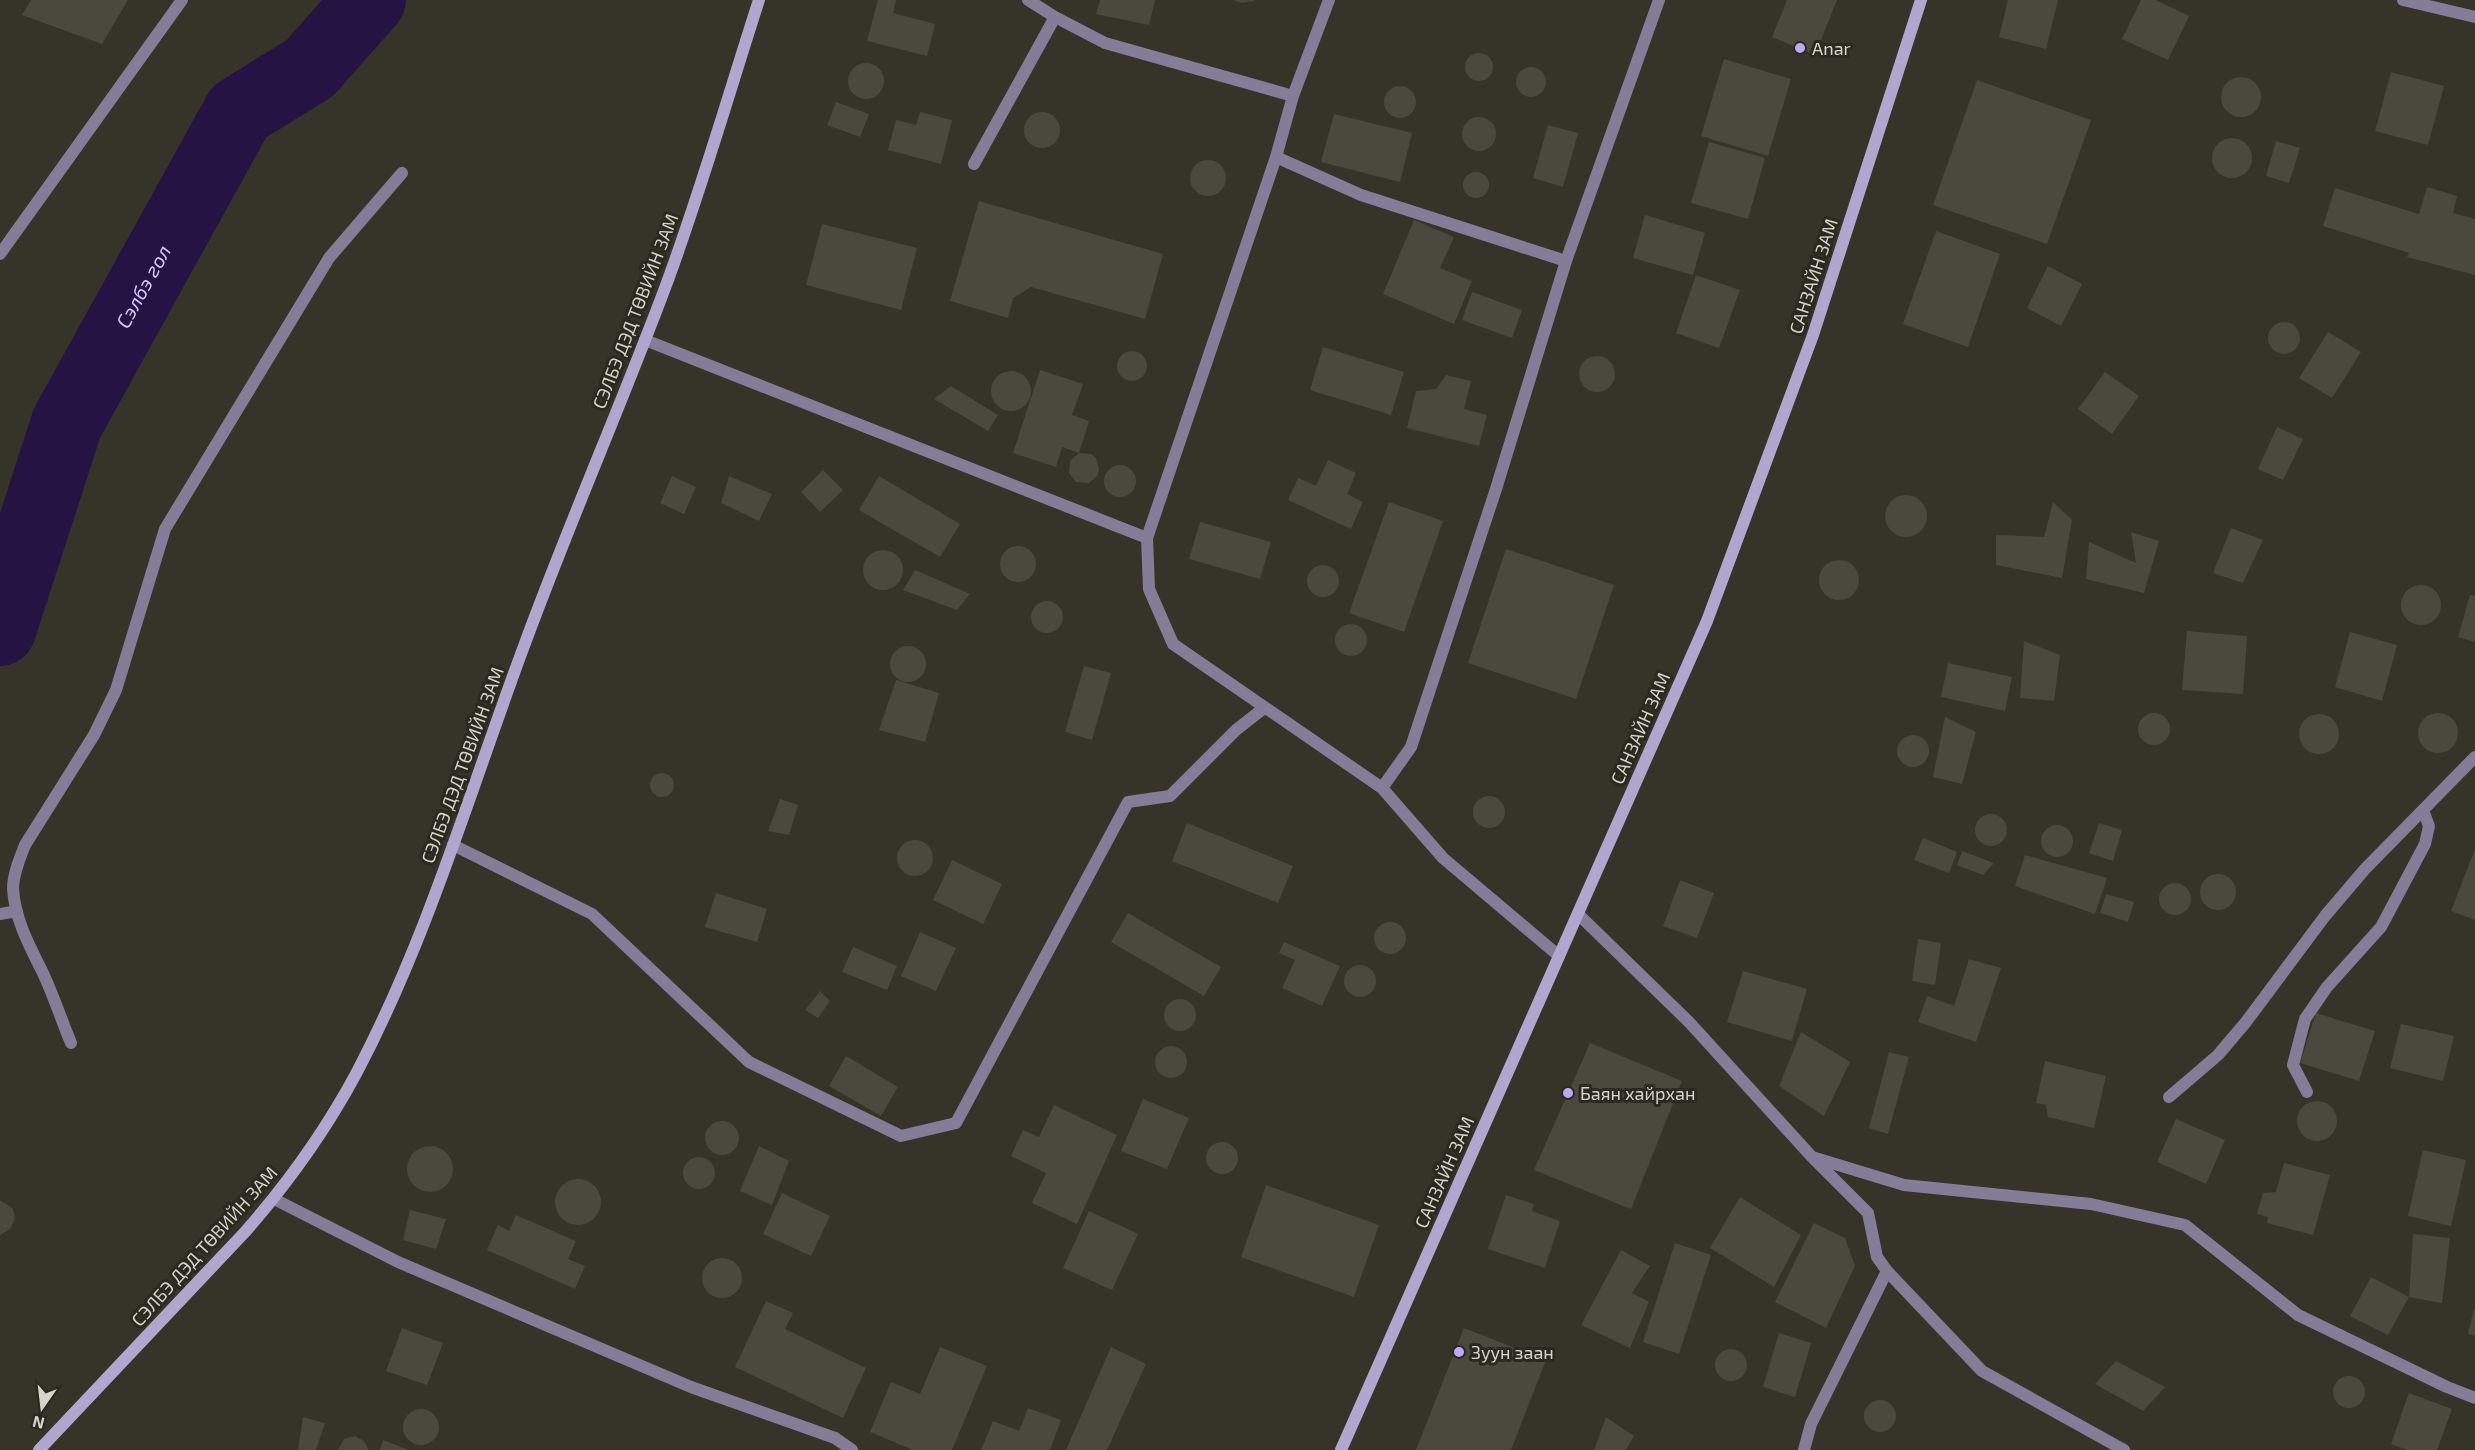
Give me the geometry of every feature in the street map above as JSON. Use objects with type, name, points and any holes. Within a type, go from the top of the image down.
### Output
[{"type":"street","points":[[0,254],[182,0]]},
{"type":"street","name":"СЭЛБЭ ДЭД ТӨВИЙН ЗАМ","points":[[39,1450],[238,1240],[274,1198],[320,1135],[366,1055],[391,1002],[453,845],[556,559],[645,340],[696,199],[759,0]]},
{"type":"street","points":[[1028,0],[1105,43],[1293,96]]},
{"type":"street","points":[[1329,0],[1293,96],[1276,157],[1147,538],[1149,590],[1173,644],[1382,788],[1443,858],[1559,956]]},
{"type":"street","points":[[1382,788],[1411,747],[1496,489],[1566,261],[1659,0]]},
{"type":"street","name":"САНЗАЙН ЗАМ","points":[[1341,1450],[1707,621],[1813,335],[1921,0]]},
{"type":"street","points":[[2403,0],[2475,17]]},
{"type":"street","points":[[974,164],[1055,17]]},
{"type":"street","points":[[1276,157],[1361,195],[1566,261]]},
{"type":"street","points":[[71,1043],[42,972],[27,943],[17,911],[13,887],[25,845],[94,735],[116,690],[165,529],[329,258],[402,173]]},
{"type":"street","points":[[645,340],[1147,538]]},
{"type":"street","points":[[453,845],[592,914],[748,1062],[901,1136],[956,1123],[1128,802],[1170,796],[1236,730],[1264,708]]},
{"type":"street","points":[[2169,1097],[2225,1047],[2325,916],[2365,869],[2475,757]]},
{"type":"street","points":[[2307,1092],[2293,1065],[2306,1019],[2327,987],[2381,927],[2425,844],[2429,826],[2423,810]]},
{"type":"street","points":[[0,914],[17,911]]},
{"type":"street","points":[[1578,914],[1689,1022],[1812,1157],[1868,1213],[1877,1257],[1887,1271],[1982,1371],[2124,1450]]},
{"type":"street","points":[[1812,1157],[1905,1185],[2091,1204],[2185,1225],[2298,1315],[2446,1387],[2475,1398]]},
{"type":"street","points":[[274,1198],[398,1262],[691,1387],[835,1438],[852,1450]]},
{"type":"street","points":[[1804,1450],[1811,1424],[1887,1271]]},
{"type":"building","points":[[31,0],[128,0],[102,44],[22,15]]},
{"type":"building","points":[[878,0],[896,0],[893,13],[935,24],[927,56],[867,41]]},
{"type":"building","points":[[1100,0],[1155,0],[1149,25],[1096,14]]},
{"type":"building","points":[[1233,0],[1254,0],[1254,1],[1242,3]]},
{"type":"building","points":[[1787,0],[1837,0],[1815,55],[1772,37]]},
{"type":"building","points":[[2008,0],[2058,0],[2046,49],[1999,37]]},
{"type":"building","points":[[2141,0],[2156,0],[2189,16],[2168,60],[2122,39]]},
{"type":"building","points":[[1479,53],[1489,57],[1493,67],[1489,77],[1479,81],[1469,77],[1465,67],[1469,57]]},
{"type":"building","points":[[1724,59],[1791,79],[1768,156],[1701,136]]},
{"type":"building","points":[[866,63],[879,68],[884,81],[879,94],[866,99],[853,94],[848,81],[853,68]]},
{"type":"building","points":[[1531,67],[1542,71],[1546,82],[1542,93],[1531,97],[1520,93],[1516,82],[1520,71]]},
{"type":"building","points":[[2391,72],[2444,86],[2428,145],[2375,131]]},
{"type":"building","points":[[2241,77],[2249,78],[2255,83],[2260,89],[2260,105],[2255,111],[2249,116],[2241,117],[2233,116],[2227,111],[2222,105],[2221,97],[2222,89],[2227,83],[2233,78]]},
{"type":"building","points":[[1977,80],[2091,120],[2047,244],[1933,205]]},
{"type":"building","points":[[1400,86],[1411,91],[1416,102],[1411,113],[1400,118],[1389,113],[1384,102],[1389,91]]},
{"type":"building","points":[[836,102],[869,114],[860,137],[827,125]]},
{"type":"building","points":[[920,112],[952,120],[941,164],[888,150],[896,120],[916,125]]},
{"type":"building","points":[[1042,112],[1055,117],[1060,130],[1055,143],[1042,148],[1029,143],[1024,130],[1029,117]]},
{"type":"building","points":[[1334,114],[1412,133],[1400,182],[1321,162]]},
{"type":"building","points":[[1479,117],[1491,122],[1496,134],[1491,146],[1479,151],[1467,146],[1462,134],[1467,122]]},
{"type":"building","points":[[1548,125],[1578,133],[1563,187],[1533,178]]},
{"type":"building","points":[[2232,138],[2240,139],[2246,144],[2251,150],[2251,166],[2246,172],[2240,177],[2232,178],[2224,177],[2218,172],[2213,166],[2212,158],[2213,150],[2218,144],[2224,139]]},
{"type":"building","points":[[2276,141],[2300,148],[2289,183],[2266,176]]},
{"type":"building","points":[[1709,142],[1765,158],[1748,219],[1691,203]]},
{"type":"building","points":[[1208,160],[1221,165],[1226,178],[1221,191],[1208,196],[1195,191],[1190,178],[1195,165]]},
{"type":"building","points":[[1476,172],[1486,175],[1489,185],[1486,195],[1476,198],[1466,195],[1463,185],[1466,175]]},
{"type":"building","points":[[2427,187],[2457,196],[2453,213],[2475,219],[2475,275],[2407,257],[2409,253],[2323,226],[2335,188],[2419,214]]},
{"type":"building","points":[[979,201],[1163,254],[1145,319],[1031,287],[1013,298],[1008,318],[950,301]]},
{"type":"building","points":[[1645,215],[1705,233],[1693,275],[1633,258]]},
{"type":"building","points":[[1414,220],[1454,237],[1440,268],[1472,281],[1454,324],[1383,294]]},
{"type":"building","points":[[822,224],[917,248],[901,310],[806,285]]},
{"type":"building","points":[[1936,231],[2000,254],[1968,347],[1903,324]]},
{"type":"building","points":[[2048,266],[2082,284],[2061,326],[2027,308]]},
{"type":"building","points":[[1696,275],[1740,290],[1719,348],[1676,333]]},
{"type":"building","points":[[1472,292],[1522,310],[1512,338],[1462,320]]},
{"type":"building","points":[[2284,322],[2295,327],[2300,338],[2295,349],[2284,354],[2273,349],[2268,338],[2273,327]]},
{"type":"building","points":[[2328,332],[2361,352],[2332,398],[2299,378]]},
{"type":"building","points":[[1323,347],[1404,372],[1391,415],[1310,390]]},
{"type":"building","points":[[1132,351],[1138,352],[1146,360],[1146,372],[1138,380],[1132,381],[1126,380],[1118,372],[1117,366],[1118,360],[1126,352]]},
{"type":"building","points":[[1597,356],[1610,361],[1615,374],[1610,387],[1597,392],[1584,387],[1579,374],[1584,361]]},
{"type":"building","points":[[1040,370],[1083,384],[1072,415],[1089,421],[1079,453],[1062,447],[1056,467],[1013,453]]},
{"type":"building","points":[[1011,371],[1025,377],[1031,391],[1025,405],[1011,411],[997,405],[991,391],[997,377]]},
{"type":"building","points":[[2105,372],[2139,396],[2112,434],[2078,409]]},
{"type":"building","points":[[1446,375],[1471,381],[1464,409],[1487,415],[1479,446],[1407,428],[1416,391],[1436,389]]},
{"type":"building","points":[[951,386],[998,415],[988,431],[934,399]]},
{"type":"building","points":[[2277,427],[2303,439],[2283,480],[2258,469]]},
{"type":"building","points":[[1079,453],[1091,454],[1096,458],[1098,475],[1089,483],[1076,482],[1069,473],[1070,461]]},
{"type":"building","points":[[1328,460],[1356,473],[1347,494],[1363,502],[1351,529],[1288,500],[1298,478],[1316,486]]},
{"type":"building","points":[[1120,465],[1131,470],[1136,481],[1131,492],[1120,497],[1109,492],[1104,481],[1109,470]]},
{"type":"building","points":[[823,470],[843,490],[820,512],[801,492]]},
{"type":"building","points":[[672,476],[696,487],[684,514],[660,503]]},
{"type":"building","points":[[729,476],[772,494],[759,521],[721,503]]},
{"type":"building","points":[[879,476],[960,524],[940,557],[859,510]]},
{"type":"building","points":[[1906,495],[1921,501],[1927,516],[1921,531],[1906,537],[1891,531],[1885,516],[1891,501]]},
{"type":"building","points":[[1389,502],[1443,521],[1404,632],[1349,613]]},
{"type":"building","points":[[2053,502],[2072,520],[2062,578],[1996,565],[1996,535],[2044,537]]},
{"type":"building","points":[[1200,522],[1271,542],[1260,579],[1189,559]]},
{"type":"building","points":[[2231,528],[2263,540],[2243,583],[2213,573]]},
{"type":"building","points":[[2131,532],[2159,541],[2144,593],[2086,579],[2089,542],[2136,563]]},
{"type":"building","points":[[1018,546],[1031,551],[1036,564],[1031,577],[1018,582],[1005,577],[1000,564],[1005,551]]},
{"type":"building","points":[[1506,549],[1614,585],[1576,699],[1468,663]]},
{"type":"building","points":[[883,550],[891,551],[897,556],[902,562],[902,578],[897,584],[891,589],[883,590],[875,589],[869,584],[864,578],[863,570],[864,562],[869,556],[875,551]]},
{"type":"building","points":[[1839,560],[1847,561],[1853,566],[1858,572],[1858,588],[1853,594],[1847,599],[1839,600],[1831,599],[1825,594],[1820,588],[1819,580],[1820,572],[1825,566],[1831,561]]},
{"type":"building","points":[[1323,565],[1334,570],[1339,581],[1334,592],[1323,597],[1312,592],[1307,581],[1312,570]]},
{"type":"building","points":[[915,570],[970,594],[957,610],[903,590]]},
{"type":"building","points":[[2421,585],[2429,586],[2435,591],[2440,597],[2440,613],[2435,619],[2429,624],[2421,625],[2413,624],[2407,619],[2402,613],[2401,605],[2402,597],[2407,591],[2413,586]]},
{"type":"building","points":[[2470,595],[2475,596],[2475,642],[2458,637]]},
{"type":"building","points":[[1047,601],[1058,606],[1063,617],[1058,628],[1047,633],[1036,628],[1031,617],[1036,606]]},
{"type":"building","points":[[1351,624],[1362,629],[1367,640],[1362,651],[1351,656],[1340,651],[1335,640],[1340,629]]},
{"type":"building","points":[[2187,631],[2247,636],[2243,694],[2182,690]]},
{"type":"building","points":[[2350,632],[2397,645],[2382,701],[2335,687]]},
{"type":"building","points":[[2024,641],[2060,655],[2054,701],[2020,698]]},
{"type":"building","points":[[908,646],[921,651],[926,664],[921,677],[908,682],[895,677],[890,664],[895,651]]},
{"type":"building","points":[[1948,663],[2012,677],[2005,711],[1941,697]]},
{"type":"building","points":[[1084,666],[1111,673],[1092,740],[1065,732]]},
{"type":"building","points":[[896,680],[939,693],[925,742],[879,730]]},
{"type":"building","points":[[2154,713],[2165,718],[2170,729],[2165,740],[2154,745],[2143,740],[2138,729],[2143,718]]},
{"type":"building","points":[[2438,713],[2446,714],[2452,719],[2457,725],[2457,741],[2452,747],[2446,752],[2438,753],[2430,752],[2424,747],[2419,741],[2418,733],[2419,725],[2424,719],[2430,714]]},
{"type":"building","points":[[2319,714],[2327,715],[2333,720],[2338,726],[2338,742],[2333,748],[2327,753],[2319,754],[2311,753],[2305,748],[2300,742],[2299,734],[2300,726],[2305,720],[2311,715]]},
{"type":"building","points":[[1945,717],[1976,732],[1962,784],[1933,777]]},
{"type":"building","points":[[1913,735],[1924,740],[1929,751],[1924,762],[1913,767],[1902,762],[1897,751],[1902,740]]},
{"type":"building","points":[[662,773],[671,776],[674,785],[671,794],[662,797],[653,794],[650,785],[653,776]]},
{"type":"building","points":[[1489,796],[1500,801],[1505,812],[1500,823],[1489,828],[1478,823],[1473,812],[1478,801]]},
{"type":"building","points":[[780,799],[798,805],[789,835],[768,831]]},
{"type":"building","points":[[1991,814],[2002,819],[2007,830],[2002,841],[1991,846],[1980,841],[1975,830],[1980,819]]},
{"type":"building","points":[[1187,823],[1293,866],[1278,903],[1172,861]]},
{"type":"building","points":[[2099,823],[2122,830],[2113,861],[2089,853]]},
{"type":"building","points":[[2057,825],[2068,830],[2073,841],[2068,852],[2057,857],[2046,852],[2041,841],[2046,830]]},
{"type":"building","points":[[1923,838],[1957,852],[1949,873],[1914,860]]},
{"type":"building","points":[[915,840],[928,845],[933,858],[928,871],[915,876],[902,871],[897,858],[902,845]]},
{"type":"building","points":[[2475,849],[2475,920],[2451,911]]},
{"type":"building","points":[[1962,851],[1994,863],[1983,875],[1957,865]]},
{"type":"building","points":[[2025,855],[2107,878],[2095,914],[2015,886]]},
{"type":"building","points":[[952,860],[1002,884],[983,924],[933,900]]},
{"type":"building","points":[[2218,874],[2231,879],[2236,892],[2231,905],[2218,910],[2205,905],[2200,892],[2205,879]]},
{"type":"building","points":[[1680,880],[1714,893],[1697,938],[1663,926]]},
{"type":"building","points":[[2175,883],[2186,888],[2191,899],[2186,910],[2175,915],[2164,910],[2159,899],[2164,888]]},
{"type":"building","points":[[716,893],[767,909],[757,942],[705,927]]},
{"type":"building","points":[[2106,894],[2134,902],[2128,922],[2100,913]]},
{"type":"building","points":[[1128,913],[1221,967],[1204,996],[1111,942]]},
{"type":"building","points":[[1390,922],[1401,927],[1406,938],[1401,949],[1390,954],[1379,949],[1374,938],[1379,927]]},
{"type":"building","points":[[920,932],[956,948],[936,991],[901,976]]},
{"type":"building","points":[[1918,939],[1941,943],[1935,985],[1912,981]]},
{"type":"building","points":[[1284,942],[1340,966],[1322,1006],[1282,988],[1295,960],[1279,953]]},
{"type":"building","points":[[853,947],[897,966],[887,990],[842,972]]},
{"type":"building","points":[[1969,959],[2001,968],[1976,1042],[1918,1022],[1927,996],[1954,1006]]},
{"type":"building","points":[[1360,965],[1371,970],[1376,981],[1371,992],[1360,997],[1349,992],[1344,981],[1349,970]]},
{"type":"building","points":[[1743,971],[1807,989],[1792,1041],[1727,1022]]},
{"type":"building","points":[[820,991],[830,1001],[818,1018],[805,1010]]},
{"type":"building","points":[[1180,999],[1191,1004],[1196,1015],[1191,1026],[1180,1031],[1169,1026],[1164,1015],[1169,1004]]},
{"type":"building","points":[[2316,1013],[2375,1031],[2359,1081],[2300,1063]]},
{"type":"building","points":[[2401,1024],[2454,1036],[2443,1081],[2390,1068]]},
{"type":"building","points":[[1801,1032],[1850,1062],[1824,1116],[1779,1086]]},
{"type":"building","points":[[1590,1043],[1682,1081],[1631,1209],[1534,1170]]},
{"type":"building","points":[[1171,1046],[1182,1051],[1187,1062],[1182,1073],[1171,1078],[1160,1073],[1155,1062],[1160,1051]]},
{"type":"building","points":[[1889,1052],[1909,1057],[1888,1134],[1869,1128]]},
{"type":"building","points":[[846,1056],[898,1087],[881,1116],[829,1086]]},
{"type":"building","points":[[2045,1061],[2106,1076],[2094,1128],[2048,1117],[2046,1105],[2036,1103]]},
{"type":"building","points":[[1143,1099],[1189,1118],[1167,1169],[1121,1151]]},
{"type":"building","points":[[2317,1101],[2325,1102],[2331,1107],[2336,1113],[2336,1129],[2331,1135],[2325,1140],[2317,1141],[2309,1140],[2303,1135],[2298,1129],[2297,1121],[2298,1113],[2303,1107],[2309,1102]]},
{"type":"building","points":[[1054,1105],[1117,1135],[1077,1224],[1032,1203],[1046,1173],[1011,1156],[1023,1130],[1039,1137]]},
{"type":"building","points":[[2176,1119],[2225,1140],[2206,1184],[2157,1162]]},
{"type":"building","points":[[722,1121],[734,1126],[739,1138],[734,1150],[722,1155],[710,1150],[705,1138],[710,1126]]},
{"type":"building","points":[[1222,1142],[1233,1147],[1238,1158],[1233,1169],[1222,1174],[1211,1169],[1206,1158],[1211,1147]]},
{"type":"building","points":[[430,1146],[446,1153],[453,1169],[446,1185],[430,1192],[414,1185],[407,1169],[414,1153]]},
{"type":"building","points":[[759,1146],[789,1161],[772,1205],[740,1191]]},
{"type":"building","points":[[2423,1150],[2466,1160],[2451,1226],[2408,1216]]},
{"type":"building","points":[[699,1157],[710,1162],[715,1173],[710,1184],[699,1189],[688,1184],[683,1173],[688,1162]]},
{"type":"building","points":[[2284,1163],[2330,1175],[2313,1235],[2267,1223],[2268,1217],[2257,1214],[2263,1193],[2276,1192]]},
{"type":"building","points":[[578,1179],[594,1186],[601,1202],[594,1218],[578,1225],[562,1218],[555,1202],[562,1186]]},
{"type":"building","points":[[1266,1185],[1379,1225],[1354,1297],[1241,1257]]},
{"type":"building","points":[[782,1193],[830,1216],[811,1256],[763,1234]]},
{"type":"building","points":[[1506,1195],[1534,1204],[1532,1211],[1560,1221],[1545,1268],[1488,1249]]},
{"type":"building","points":[[1740,1197],[1801,1235],[1774,1287],[1710,1248]]},
{"type":"building","points":[[0,1200],[13,1209],[15,1219],[10,1229],[0,1235]]},
{"type":"building","points":[[410,1210],[446,1219],[436,1249],[403,1240]]},
{"type":"building","points":[[1089,1211],[1138,1234],[1112,1290],[1063,1268]]},
{"type":"building","points":[[516,1215],[576,1241],[568,1259],[585,1266],[575,1289],[487,1250],[498,1225],[509,1231]]},
{"type":"building","points":[[1814,1223],[1845,1238],[1855,1266],[1826,1328],[1775,1302]]},
{"type":"building","points":[[2413,1234],[2450,1238],[2442,1303],[2409,1297]]},
{"type":"building","points":[[1675,1243],[1711,1255],[1679,1354],[1643,1342]]},
{"type":"building","points":[[1621,1250],[1650,1266],[1632,1293],[1649,1302],[1630,1348],[1581,1325]]},
{"type":"building","points":[[722,1258],[736,1264],[742,1278],[736,1292],[722,1298],[708,1292],[702,1278],[708,1264]]},
{"type":"building","points":[[2371,1277],[2409,1297],[2388,1335],[2350,1316]]},
{"type":"building","points":[[766,1301],[793,1313],[785,1329],[866,1368],[843,1418],[735,1367]]},
{"type":"building","points":[[2475,1309],[2475,1336],[2468,1334]]},
{"type":"building","points":[[402,1328],[443,1343],[427,1385],[386,1371]]},
{"type":"building","points":[[1464,1328],[1546,1360],[1511,1450],[1416,1450]]},
{"type":"building","points":[[1779,1333],[1811,1343],[1795,1397],[1763,1387]]},
{"type":"building","points":[[940,1347],[987,1366],[952,1450],[913,1450],[870,1432],[891,1382],[920,1394]]},
{"type":"building","points":[[1111,1347],[1146,1364],[1107,1450],[1066,1450]]},
{"type":"building","points":[[1731,1349],[1742,1354],[1747,1365],[1742,1376],[1731,1381],[1720,1376],[1715,1365],[1720,1354]]},
{"type":"building","points":[[2116,1361],[2165,1387],[2143,1411],[2095,1384]]},
{"type":"building","points":[[2349,1376],[2360,1381],[2365,1392],[2360,1403],[2349,1408],[2338,1403],[2333,1392],[2338,1381]]},
{"type":"building","points":[[2409,1393],[2452,1409],[2437,1450],[2407,1450],[2391,1444]]},
{"type":"building","points":[[1880,1400],[1891,1405],[1896,1416],[1891,1427],[1880,1432],[1869,1427],[1864,1416],[1869,1405]]},
{"type":"building","points":[[1028,1408],[1061,1420],[1050,1450],[981,1450],[993,1421],[1019,1431]]},
{"type":"building","points":[[421,1409],[433,1415],[439,1427],[433,1439],[421,1445],[409,1439],[403,1427],[409,1415]]},
{"type":"building","points":[[303,1417],[325,1423],[316,1450],[298,1450]]},
{"type":"building","points":[[1606,1417],[1634,1436],[1626,1450],[1594,1450]]},
{"type":"building","points":[[355,1436],[364,1441],[369,1450],[338,1450],[344,1439]]},
{"type":"building","points":[[383,1440],[409,1450],[380,1450]]},
{"type":"waterway","name":"Сэлбэ гол","points":[[0,630],[67,423],[239,112],[310,68],[370,0]]},
{"type":"place","name":"Anar","points":[[1800,48]]},
{"type":"place","name":"Баян хайрхан","points":[[1568,1093]]},
{"type":"place","name":"Зуун заан","points":[[1459,1352]]}]
